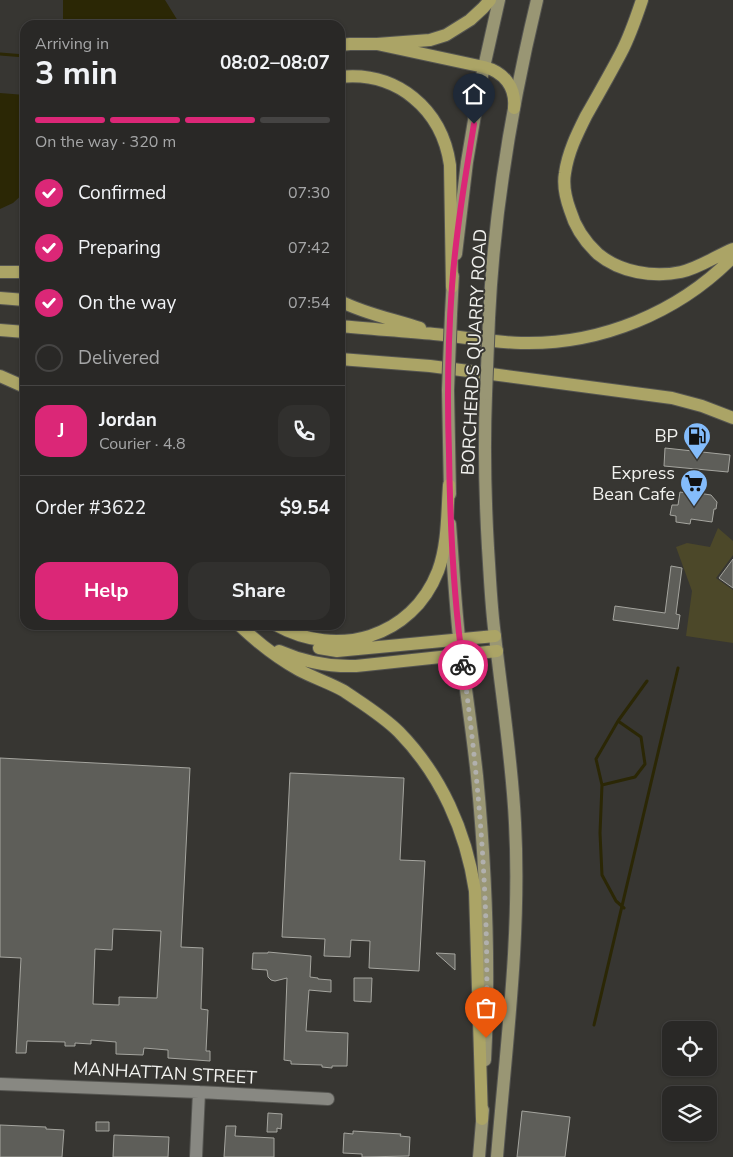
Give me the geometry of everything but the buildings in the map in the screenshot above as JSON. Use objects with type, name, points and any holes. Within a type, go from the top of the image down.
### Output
[{"type":"main road","points":[[345,44],[420,42],[430,40],[446,35],[470,20],[490,0]]},
{"type":"main road","name":"BORCHERDS QUARRY ROAD","points":[[479,1157],[487,1022],[486,902],[478,784],[454,580],[449,485],[448,390],[452,287],[456,243],[467,162],[484,66],[499,0]]},
{"type":"main road","name":"BORCHERDS QUARRY ROAD","points":[[497,1157],[514,964],[517,879],[511,764],[494,636],[488,548],[485,476],[486,394],[489,318],[497,223],[514,108],[537,0]]},
{"type":"main road","points":[[642,0],[628,38],[578,132],[568,155],[564,173],[568,206],[572,218],[588,244],[601,256],[621,267],[638,272],[650,274],[682,272],[733,249]]},
{"type":"main road","points":[[377,44],[484,66],[494,70],[501,74],[511,87],[514,108]]},
{"type":"main road","points":[[345,77],[369,77],[400,88],[427,111],[440,131],[450,165],[452,287]]},
{"type":"main road","points":[[345,326],[506,342],[536,343],[567,340],[598,334],[656,313],[708,280],[733,257]]},
{"type":"main road","points":[[0,272],[20,272]]},
{"type":"main road","points":[[0,298],[20,300]]},
{"type":"main road","points":[[345,303],[368,313],[436,334]]},
{"type":"main road","points":[[0,330],[20,332]]},
{"type":"main road","points":[[345,359],[430,366],[672,398],[702,406],[733,418]]},
{"type":"main road","points":[[345,368],[430,366]]},
{"type":"main road","points":[[0,376],[20,385]]},
{"type":"main road","points":[[287,630],[308,638],[341,642],[374,635],[402,619],[415,607],[430,588],[440,565],[445,541],[449,485]]},
{"type":"main road","points":[[245,630],[262,646],[288,663],[344,692],[374,711],[395,728],[426,765],[444,792],[467,851],[475,899],[482,1118]]},
{"type":"main road","points":[[276,630],[298,642],[317,648],[337,651],[494,636]]},
{"type":"main road","points":[[253,636],[281,652],[315,663],[333,666],[356,666],[497,651]]},
{"type":"street","name":"MANHATTAN STREET","points":[[0,1084],[328,1099]]},
{"type":"street","points":[[196,1157],[199,1092]]},
{"type":"shaded area","points":[[63,0],[165,0],[177,20],[63,20]]},
{"type":"shaded area","points":[[0,93],[20,95],[20,197],[13,203],[0,209]]},
{"type":"shaded area","points":[[718,528],[733,541],[733,555],[716,578],[733,590],[733,643],[686,636],[692,591],[676,547],[687,543],[710,547]]},
{"type":"waterway","points":[[0,54],[20,56]]},
{"type":"waterway","points":[[594,1025],[678,668]]},
{"type":"waterway","points":[[602,785],[596,759],[618,721],[647,681]]},
{"type":"waterway","points":[[618,721],[641,737],[645,764],[635,777],[602,785],[600,833],[602,875],[616,901],[624,908]]},
{"type":"way so far","points":[[463,665],[480,809],[486,930],[486,1038]]},
{"type":"place","name":"BP","points":[[697,460]]},
{"type":"place","name":"Express Bean Cafe","points":[[694,507]]},
{"type":"route","points":[[463,665],[450,524],[448,390],[452,287],[456,243],[474,124]]}]
